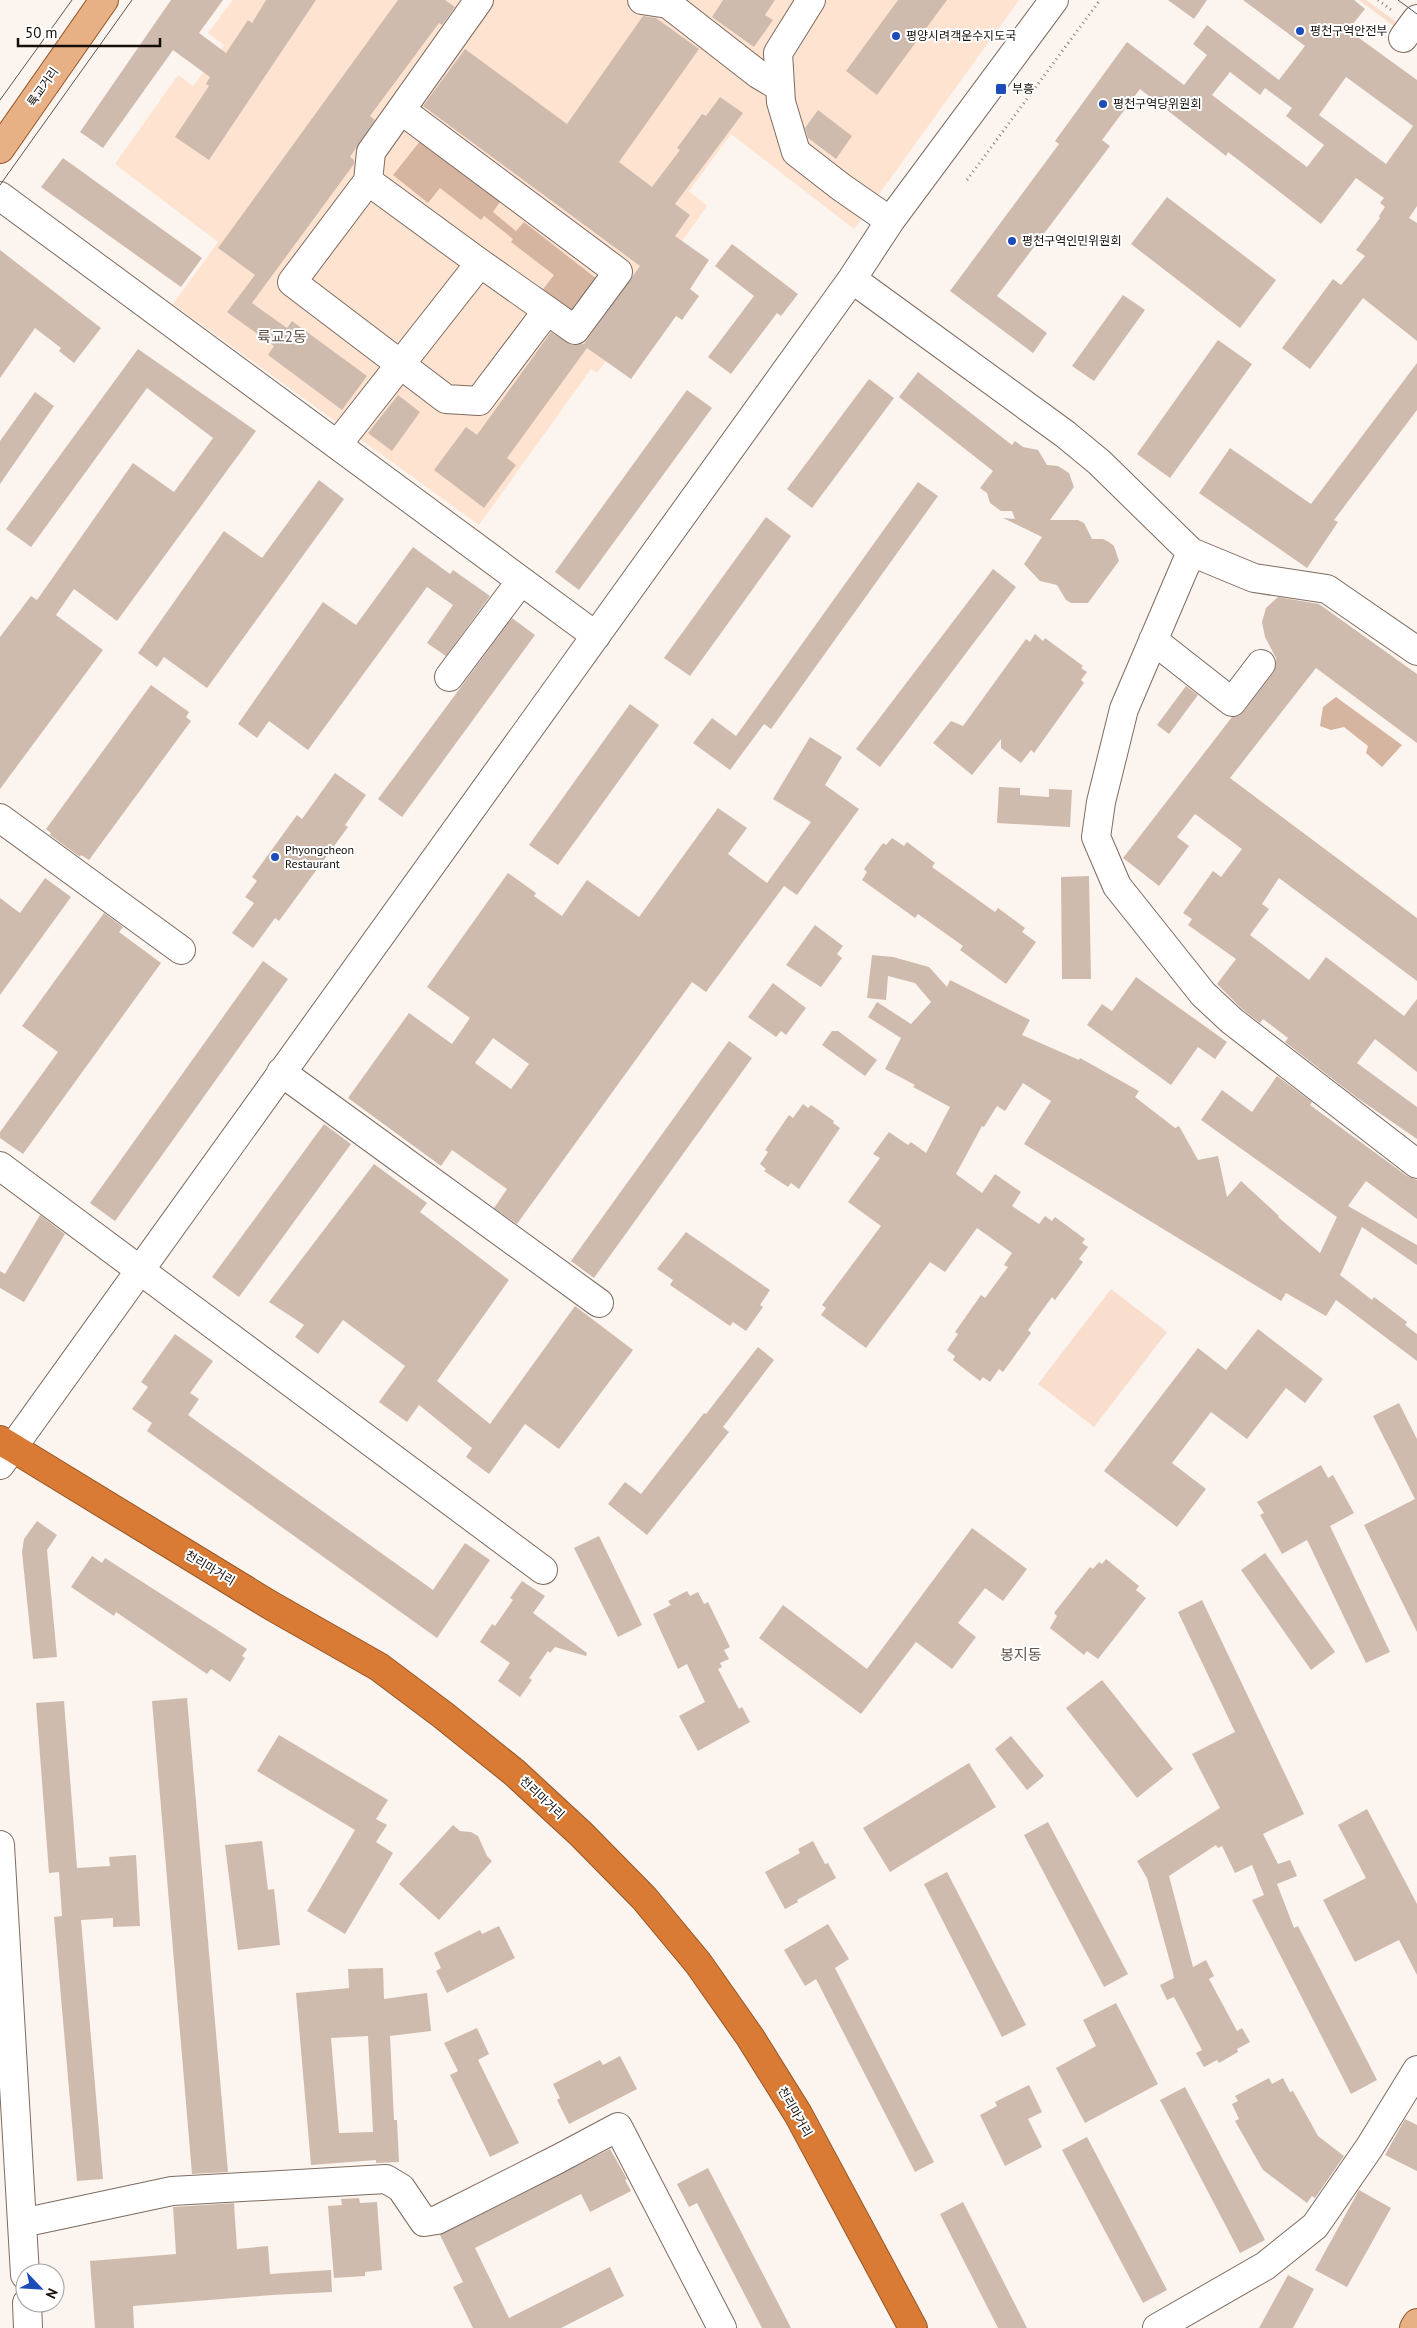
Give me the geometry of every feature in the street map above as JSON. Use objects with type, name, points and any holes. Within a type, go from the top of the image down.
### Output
[{"type":"highway","name":"천리마거리","points":[[4,1451],[378,1668],[443,1715],[507,1767],[582,1834],[644,1898],[698,1963],[750,2037],[798,2114],[912,2328]]},
{"type":"main road","name":"륙교거리","points":[[0,149],[104,0]]},
{"type":"main road","points":[[1414,2328],[1417,2323]]},
{"type":"street","points":[[479,0],[370,152],[368,181],[292,282],[446,398],[479,401],[548,311]]},
{"type":"street","points":[[642,0],[668,4],[751,69],[780,87]]},
{"type":"street","points":[[811,0],[778,53],[781,102],[796,152],[841,187],[890,221]]},
{"type":"street","points":[[4,1451],[139,1271],[852,279],[890,221],[1054,0]]},
{"type":"street","points":[[368,181],[575,330],[618,272],[401,110]]},
{"type":"street","points":[[0,196],[596,636]]},
{"type":"street","points":[[337,445],[480,263]]},
{"type":"street","points":[[852,279],[1065,434],[1099,462],[1191,552],[1254,578],[1327,589],[1417,651]]},
{"type":"street","points":[[1191,552],[1124,709],[1100,802],[1096,837],[1117,886],[1203,994],[1224,1014],[1417,1164]]},
{"type":"street","points":[[449,678],[521,581]]},
{"type":"street","points":[[1153,640],[1232,702],[1261,664]]},
{"type":"street","points":[[0,818],[181,950]]},
{"type":"street","points":[[281,1072],[599,1303]]},
{"type":"street","points":[[0,1166],[70,1216],[139,1271],[543,1570]]},
{"type":"street","points":[[0,1846],[24,2263]]},
{"type":"street","points":[[1157,2328],[1265,2266],[1315,2226],[1369,2148],[1417,2070]]},
{"type":"street","points":[[22,2222],[172,2191],[386,2179],[401,2188],[424,2222],[445,2215],[558,2160],[618,2127],[722,2328]]},
{"type":"street","points":[[27,2313],[28,2328]]},
{"type":"path","points":[[967,180],[1100,0]]},
{"type":"shaded area","points":[[233,0],[1019,0],[854,229],[731,134],[689,191],[707,206],[649,288],[655,293],[597,373],[591,369],[479,525],[173,304],[218,242],[115,164],[178,75],[193,86],[224,45],[208,33]]},
{"type":"shaded area","points":[[1359,0],[1366,0],[1398,23],[1395,27]]},
{"type":"shaded area","points":[[421,140],[500,202],[493,212],[516,231],[524,222],[602,283],[573,319],[540,293],[554,275],[511,242],[513,239],[484,216],[481,220],[440,188],[428,203],[393,175]]},
{"type":"shaded area","points":[[1336,697],[1402,745],[1382,767],[1366,753],[1368,746],[1344,727],[1331,730],[1320,726],[1323,707]]},
{"type":"shaded area","points":[[1111,1289],[1167,1332],[1094,1427],[1038,1384]]},
{"type":"building","points":[[171,0],[223,0],[199,33],[226,53],[248,20],[252,23],[266,0],[316,0],[209,160],[175,137],[209,86],[206,84],[210,77],[173,50],[103,148],[80,132]]},
{"type":"building","points":[[398,0],[445,0],[455,7],[442,25],[439,23],[370,116],[375,120],[350,157],[354,160],[354,164],[252,303],[287,328],[292,321],[367,376],[342,410],[268,355],[274,346],[227,312],[255,275],[218,248]]},
{"type":"building","points":[[723,0],[775,0],[765,15],[773,20],[754,47],[712,17]]},
{"type":"building","name":"평양시려객운수지도국","points":[[898,0],[947,0],[877,95],[846,71]]},
{"type":"building","points":[[1168,0],[1207,0],[1194,19]]},
{"type":"building","points":[[1243,0],[1354,0],[1365,9],[1348,30],[1417,80],[1417,206],[1409,218],[1417,223],[1417,341],[1363,298],[1310,369],[1282,348],[1333,279],[1341,285],[1365,256],[1356,250],[1380,218],[1379,216],[1385,207],[1380,203],[1384,198],[1356,178],[1321,224],[1228,152],[1226,156],[1140,89],[1102,140],[1110,146],[997,296],[1047,333],[1033,353],[950,291],[1059,144],[1055,141],[1127,42],[1184,85],[1207,55],[1193,44],[1207,25],[1279,80],[1305,46]],"holes":[[[1230,72],[1260,95],[1265,88],[1292,108],[1286,116],[1324,145],[1307,167],[1212,95]],[[1346,77],[1413,126],[1386,164],[1319,115]]]},
{"type":"building","points":[[643,16],[656,18],[699,49],[619,162],[652,187],[680,150],[677,148],[702,114],[706,116],[720,97],[743,113],[675,204],[690,215],[675,236],[709,260],[690,289],[699,296],[682,320],[676,316],[631,379],[587,348],[507,458],[516,465],[484,508],[434,470],[466,427],[477,435],[551,332],[573,345],[584,344],[640,266],[423,106],[465,49],[567,124]]},
{"type":"building","points":[[818,110],[852,136],[836,159],[808,138],[805,128]]},
{"type":"building","points":[[63,158],[202,258],[181,287],[41,187]]},
{"type":"building","points":[[1167,197],[1276,280],[1240,328],[1131,244]]},
{"type":"building","points":[[732,244],[798,294],[781,316],[777,313],[731,374],[708,357],[754,296],[715,266]]},
{"type":"building","points":[[0,250],[101,328],[74,363],[59,351],[61,348],[35,328],[0,378]]},
{"type":"building","points":[[1123,295],[1145,310],[1094,381],[1072,366]]},
{"type":"building","points":[[1218,340],[1252,364],[1170,478],[1137,454]]},
{"type":"building","points":[[138,349],[256,431],[117,621],[74,589],[56,615],[103,650],[0,789],[0,637],[31,596],[37,600],[133,463],[174,492],[213,438],[147,388],[31,547],[6,529]]},
{"type":"building","points":[[1417,363],[1417,410],[1334,520],[1338,522],[1307,568],[1199,493],[1230,448],[1311,504]]},
{"type":"building","points":[[918,372],[1012,445],[1015,441],[1023,447],[1038,450],[1047,465],[1058,466],[1069,473],[1074,487],[1050,520],[1078,520],[1084,523],[1092,539],[1103,539],[1114,546],[1119,561],[1088,603],[1071,603],[1066,600],[1057,585],[1040,581],[1024,564],[1042,537],[1003,518],[1015,519],[1012,511],[1001,511],[990,503],[987,493],[980,488],[993,471],[899,397]]},
{"type":"building","points":[[869,379],[894,398],[812,508],[787,489]]},
{"type":"building","points":[[687,390],[712,408],[579,590],[555,572]]},
{"type":"building","points":[[35,392],[54,406],[0,484],[0,441]]},
{"type":"building","points":[[398,395],[420,412],[392,451],[368,433]]},
{"type":"building","points":[[319,480],[344,499],[207,688],[164,657],[157,667],[138,653],[224,531],[262,558]]},
{"type":"building","points":[[918,482],[938,496],[771,729],[764,724],[730,770],[693,743],[712,718],[736,736]]},
{"type":"building","points":[[766,517],[791,536],[690,676],[664,658]]},
{"type":"building","points":[[413,547],[450,574],[453,570],[490,596],[446,656],[427,643],[453,605],[427,587],[308,750],[269,721],[257,738],[238,724],[323,602],[356,625]]},
{"type":"building","points":[[993,569],[1016,587],[880,767],[856,749]]},
{"type":"building","points":[[1278,597],[1319,604],[1417,674],[1417,743],[1316,668],[1230,778],[1417,918],[1417,981],[1279,878],[1262,904],[1269,909],[1250,935],[1309,980],[1326,957],[1404,1016],[1417,999],[1417,1072],[1375,1039],[1357,1063],[1417,1107],[1417,1139],[1356,1097],[1285,1042],[1288,1038],[1263,1019],[1260,1023],[1242,1009],[1217,984],[1236,959],[1188,925],[1192,919],[1183,913],[1213,871],[1221,877],[1242,849],[1195,814],[1177,837],[1189,846],[1159,886],[1123,858],[1232,717],[1238,716],[1244,711],[1273,673],[1276,666],[1276,658],[1265,637],[1262,622],[1266,608]]},
{"type":"building","points":[[512,618],[535,635],[402,817],[378,799]]},
{"type":"building","points":[[1035,634],[1043,641],[1045,638],[1083,666],[1081,668],[1087,672],[1081,680],[1084,683],[1034,753],[1031,750],[1021,763],[1001,748],[1001,739],[972,775],[933,743],[951,721],[963,726],[1026,639],[1030,642]]},
{"type":"building","points":[[151,685],[189,712],[186,717],[191,721],[89,860],[81,855],[80,857],[50,835],[51,833],[46,829]]},
{"type":"building","points":[[1186,686],[1198,695],[1169,734],[1157,725]]},
{"type":"building","points":[[630,704],[659,725],[558,865],[529,845]]},
{"type":"building","points":[[810,737],[842,757],[825,785],[859,809],[797,895],[784,886],[706,992],[692,982],[517,1224],[494,1208],[507,1189],[452,1150],[441,1166],[348,1098],[409,1013],[452,1044],[470,1018],[427,987],[508,873],[536,893],[534,896],[562,916],[587,880],[639,917],[718,808],[747,828],[728,854],[767,883],[811,822],[773,799]],"holes":[[[493,1038],[529,1064],[511,1089],[475,1063]]]},
{"type":"building","points":[[335,773],[366,795],[345,825],[348,827],[279,921],[275,918],[253,948],[232,933],[254,903],[245,897],[257,881],[252,877],[297,815],[302,819]]},
{"type":"building","points":[[999,787],[1020,788],[1020,795],[1049,797],[1049,789],[1072,790],[1070,827],[997,823]]},
{"type":"building","points":[[892,838],[904,846],[907,842],[935,863],[932,867],[995,912],[998,908],[1025,928],[1022,932],[1036,942],[1006,984],[960,950],[963,946],[918,914],[915,918],[862,880],[867,872],[864,869],[883,843],[886,845]]},
{"type":"building","points":[[1089,876],[1091,979],[1062,979],[1061,877]]},
{"type":"building","points":[[45,878],[71,897],[0,995],[0,898],[20,913]]},
{"type":"building","points":[[104,913],[123,927],[119,932],[161,963],[23,1154],[0,1138],[0,1132],[58,1052],[22,1026]]},
{"type":"building","points":[[815,925],[843,946],[837,954],[842,958],[821,987],[786,965]]},
{"type":"building","points":[[872,955],[893,957],[929,967],[947,987],[950,980],[1030,1020],[1022,1035],[1079,1060],[1080,1058],[1139,1091],[1135,1097],[1175,1128],[1179,1126],[1198,1160],[1218,1156],[1227,1197],[1241,1181],[1278,1217],[1320,1253],[1337,1217],[1201,1120],[1222,1090],[1252,1112],[1277,1076],[1312,1102],[1310,1105],[1407,1176],[1417,1180],[1417,1219],[1366,1181],[1348,1206],[1417,1245],[1417,1265],[1362,1227],[1340,1275],[1372,1300],[1374,1297],[1407,1322],[1405,1325],[1417,1334],[1417,1361],[1336,1300],[1326,1316],[1286,1293],[1281,1301],[1024,1144],[1051,1101],[1023,1083],[1005,1111],[997,1106],[984,1127],[982,1126],[956,1174],[982,1193],[995,1174],[1021,1192],[1012,1206],[1039,1224],[1045,1216],[1052,1221],[1055,1217],[1085,1239],[1082,1243],[1088,1247],[1079,1259],[1083,1262],[1055,1300],[1052,1297],[1028,1330],[1031,1333],[1003,1372],[999,1369],[990,1382],[983,1377],[980,1381],[953,1360],[955,1356],[947,1350],[958,1334],[955,1332],[981,1295],[985,1298],[1008,1267],[1004,1265],[1012,1253],[977,1228],[945,1272],[930,1262],[866,1348],[821,1315],[826,1308],[822,1305],[881,1226],[848,1202],[880,1158],[873,1154],[889,1132],[908,1145],[911,1142],[926,1153],[950,1107],[885,1069],[901,1038],[868,1017],[877,1002],[911,1024],[931,1002],[915,983],[888,976],[886,1000],[867,998]]},
{"type":"building","points":[[263,961],[288,979],[115,1221],[90,1203]]},
{"type":"building","points":[[1136,977],[1227,1042],[1215,1059],[1198,1047],[1171,1085],[1087,1025],[1102,1004],[1112,1011]]},
{"type":"building","points":[[773,983],[806,1008],[786,1035],[781,1031],[776,1037],[748,1017]]},
{"type":"building","points":[[832,1031],[838,1031],[877,1060],[865,1076],[822,1045]]},
{"type":"building","points":[[729,1041],[752,1058],[594,1278],[571,1261]]},
{"type":"building","points":[[803,1104],[808,1108],[811,1105],[834,1121],[833,1123],[840,1128],[799,1189],[791,1183],[788,1187],[764,1171],[766,1169],[760,1164],[768,1152],[765,1150],[789,1115],[793,1118]]},
{"type":"building","points":[[324,1124],[351,1144],[239,1297],[212,1277]]},
{"type":"building","points":[[374,1164],[427,1203],[420,1212],[509,1280],[437,1381],[490,1424],[575,1306],[633,1350],[559,1449],[525,1424],[489,1474],[466,1457],[472,1448],[419,1405],[407,1422],[379,1402],[405,1366],[343,1320],[318,1354],[295,1337],[304,1325],[269,1302]]},
{"type":"building","points":[[40,1215],[65,1234],[24,1302],[0,1288],[0,1271],[5,1274]]},
{"type":"building","points":[[686,1232],[770,1290],[760,1305],[763,1307],[746,1331],[733,1322],[730,1326],[670,1285],[673,1280],[657,1269]]},
{"type":"building","points":[[1258,1329],[1323,1379],[1305,1403],[1286,1388],[1247,1439],[1211,1412],[1172,1463],[1206,1489],[1177,1527],[1104,1471],[1198,1348],[1226,1370]]},
{"type":"building","points":[[175,1334],[213,1361],[190,1393],[199,1399],[188,1415],[433,1590],[465,1543],[490,1560],[437,1638],[147,1431],[152,1423],[132,1409],[148,1387],[141,1382]]},
{"type":"building","points":[[758,1347],[774,1360],[723,1427],[729,1432],[647,1535],[608,1504],[625,1482],[641,1494]]},
{"type":"building","points":[[1399,1403],[1417,1439],[1417,1632],[1364,1525],[1415,1499],[1373,1416]]},
{"type":"building","points":[[1321,1465],[1328,1478],[1333,1475],[1354,1513],[1330,1526],[1390,1652],[1366,1663],[1307,1540],[1282,1554],[1260,1515],[1264,1513],[1257,1502]]},
{"type":"building","points":[[37,1521],[57,1535],[47,1550],[57,1657],[33,1659],[22,1552],[24,1539]]},
{"type":"building","points":[[972,1528],[1027,1569],[1003,1601],[985,1588],[958,1623],[976,1637],[952,1669],[916,1642],[861,1714],[759,1638],[783,1605],[867,1669]]},
{"type":"building","points":[[599,1536],[642,1625],[618,1637],[574,1548]]},
{"type":"building","points":[[1265,1553],[1335,1652],[1311,1670],[1241,1570]]},
{"type":"building","points":[[92,1556],[102,1563],[105,1558],[247,1649],[242,1656],[245,1658],[230,1682],[211,1669],[207,1674],[116,1612],[114,1616],[71,1587]]},
{"type":"building","points":[[1106,1559],[1139,1586],[1136,1590],[1146,1598],[1098,1659],[1087,1651],[1084,1655],[1050,1628],[1057,1616],[1054,1613],[1090,1567],[1093,1569],[1099,1562],[1102,1564]]},
{"type":"building","points":[[522,1581],[545,1596],[533,1613],[587,1653],[586,1656],[555,1647],[550,1653],[548,1651],[529,1678],[532,1680],[520,1697],[498,1681],[510,1663],[480,1642],[492,1624],[495,1626],[513,1600],[510,1598]]},
{"type":"building","points":[[687,1591],[690,1596],[698,1592],[704,1604],[708,1602],[730,1647],[724,1650],[729,1659],[720,1663],[722,1667],[718,1669],[739,1709],[742,1707],[750,1722],[698,1751],[679,1716],[705,1702],[687,1664],[678,1669],[653,1614],[671,1605],[668,1601]]},
{"type":"building","points":[[1202,1600],[1304,1814],[1263,1834],[1278,1864],[1290,1860],[1297,1876],[1277,1884],[1294,1928],[1298,1926],[1377,2080],[1351,2094],[1252,1900],[1264,1895],[1252,1865],[1235,1873],[1222,1846],[1218,1848],[1216,1845],[1169,1876],[1193,1967],[1206,1960],[1214,1976],[1209,1979],[1237,2031],[1242,2028],[1250,2042],[1237,2049],[1238,2052],[1219,2063],[1217,2060],[1204,2067],[1196,2053],[1202,2050],[1174,1997],[1167,2000],[1160,1985],[1174,1978],[1147,1878],[1137,1861],[1220,1808],[1192,1754],[1235,1732],[1178,1612]]},
{"type":"building","points":[[1102,1680],[1173,1769],[1137,1798],[1066,1708]]},
{"type":"building","points":[[187,1698],[228,2172],[192,2174],[152,1701]]},
{"type":"building","points":[[64,1701],[77,1868],[110,1866],[109,1857],[136,1855],[140,1926],[113,1927],[113,1918],[81,1920],[103,2179],[77,2181],[54,1917],[62,1916],[59,1872],[49,1873],[36,1703]]},
{"type":"building","points":[[279,1735],[388,1800],[376,1819],[387,1825],[376,1842],[393,1853],[345,1934],[307,1911],[355,1830],[257,1771]]},
{"type":"building","points":[[1011,1736],[1044,1776],[1027,1790],[995,1749]]},
{"type":"building","points":[[969,1763],[996,1807],[890,1872],[863,1828]]},
{"type":"building","points":[[1367,1809],[1417,1904],[1417,1975],[1399,1940],[1355,1962],[1323,1900],[1366,1878],[1338,1825]]},
{"type":"building","points":[[1048,1822],[1128,1974],[1104,1987],[1024,1835]]},
{"type":"building","points":[[453,1825],[460,1831],[471,1832],[478,1836],[487,1856],[492,1861],[439,1920],[399,1884]]},
{"type":"building","points":[[262,1841],[268,1890],[274,1889],[280,1945],[238,1950],[225,1845]]},
{"type":"building","points":[[813,1841],[825,1864],[828,1863],[836,1878],[785,1909],[765,1872],[800,1853],[798,1849]]},
{"type":"building","points":[[947,1872],[1026,2025],[1002,2037],[924,1884]]},
{"type":"building","points":[[828,1924],[849,1959],[835,1968],[934,2162],[915,2172],[816,1979],[805,1986],[784,1950]]},
{"type":"building","points":[[499,1926],[515,1958],[447,1993],[436,1971],[441,1968],[434,1953],[480,1930],[482,1934]]},
{"type":"building","points":[[383,1968],[384,1999],[427,1993],[431,2031],[390,2036],[394,2120],[397,2120],[399,2162],[376,2163],[376,2160],[311,2165],[296,1993],[349,1988],[348,1969]],"holes":[[[368,2036],[373,2132],[339,2133],[331,2038]]]},
{"type":"building","points":[[1116,2003],[1158,2084],[1085,2123],[1056,2068],[1096,2046],[1083,2020]]},
{"type":"building","points":[[477,2028],[489,2054],[478,2060],[519,2143],[490,2157],[450,2075],[458,2071],[444,2043]]},
{"type":"building","points":[[620,2056],[637,2089],[569,2124],[557,2100],[560,2098],[553,2084],[600,2060],[603,2065]]},
{"type":"building","points":[[1269,2078],[1272,2084],[1283,2078],[1290,2092],[1293,2091],[1318,2136],[1344,2156],[1315,2198],[1312,2196],[1307,2203],[1263,2170],[1235,2121],[1239,2119],[1232,2104],[1238,2101],[1235,2096]]},
{"type":"building","points":[[1029,2085],[1042,2112],[1028,2119],[1042,2147],[1005,2166],[980,2115],[997,2106],[995,2102]]},
{"type":"building","points":[[1185,2087],[1265,2240],[1240,2253],[1160,2100]]},
{"type":"building","points":[[1405,2119],[1417,2125],[1417,2171],[1385,2155]]},
{"type":"building","points":[[1087,2137],[1167,2290],[1143,2303],[1062,2150]]},
{"type":"building","points":[[610,2149],[627,2179],[625,2180],[631,2191],[590,2212],[581,2194],[475,2248],[509,2318],[610,2267],[624,2296],[561,2328],[473,2328],[453,2287],[463,2282],[440,2235]]},
{"type":"building","points":[[708,2168],[791,2328],[762,2328],[697,2203],[689,2207],[677,2184]]},
{"type":"building","points":[[1359,2190],[1391,2208],[1347,2287],[1315,2270]]},
{"type":"building","points":[[359,2198],[360,2203],[377,2202],[382,2270],[365,2272],[365,2276],[334,2278],[328,2206],[342,2205],[341,2199]]},
{"type":"building","points":[[963,2202],[1027,2328],[998,2328],[940,2214]]},
{"type":"building","points":[[234,2203],[237,2249],[268,2246],[270,2274],[331,2270],[332,2292],[133,2306],[134,2328],[95,2328],[90,2261],[176,2254],[173,2207]]},
{"type":"building","points":[[1288,2275],[1314,2289],[1293,2328],[1259,2328]]},
{"type":"tram line","points":[[0,100],[72,0]]},
{"type":"tram line","points":[[0,185],[132,0]]},
{"type":"tram line","points":[[1398,0],[1417,14]]},
{"type":"place","name":"평천구역안전부","points":[[1300,31]]},
{"type":"place","name":"평양시려객운수지도국","points":[[896,36]]},
{"type":"place","name":"부흥","points":[[1001,89]]},
{"type":"place","name":"평천구역당위원회","points":[[1103,104]]},
{"type":"place","name":"평천구역인민위원회","points":[[1012,241]]},
{"type":"place","name":"Phyongcheon Restaurant","points":[[275,857]]},
{"type":"district","name":"륙교2동","points":[[282,337]]},
{"type":"district","name":"봉지동","points":[[1021,1655]]}]
